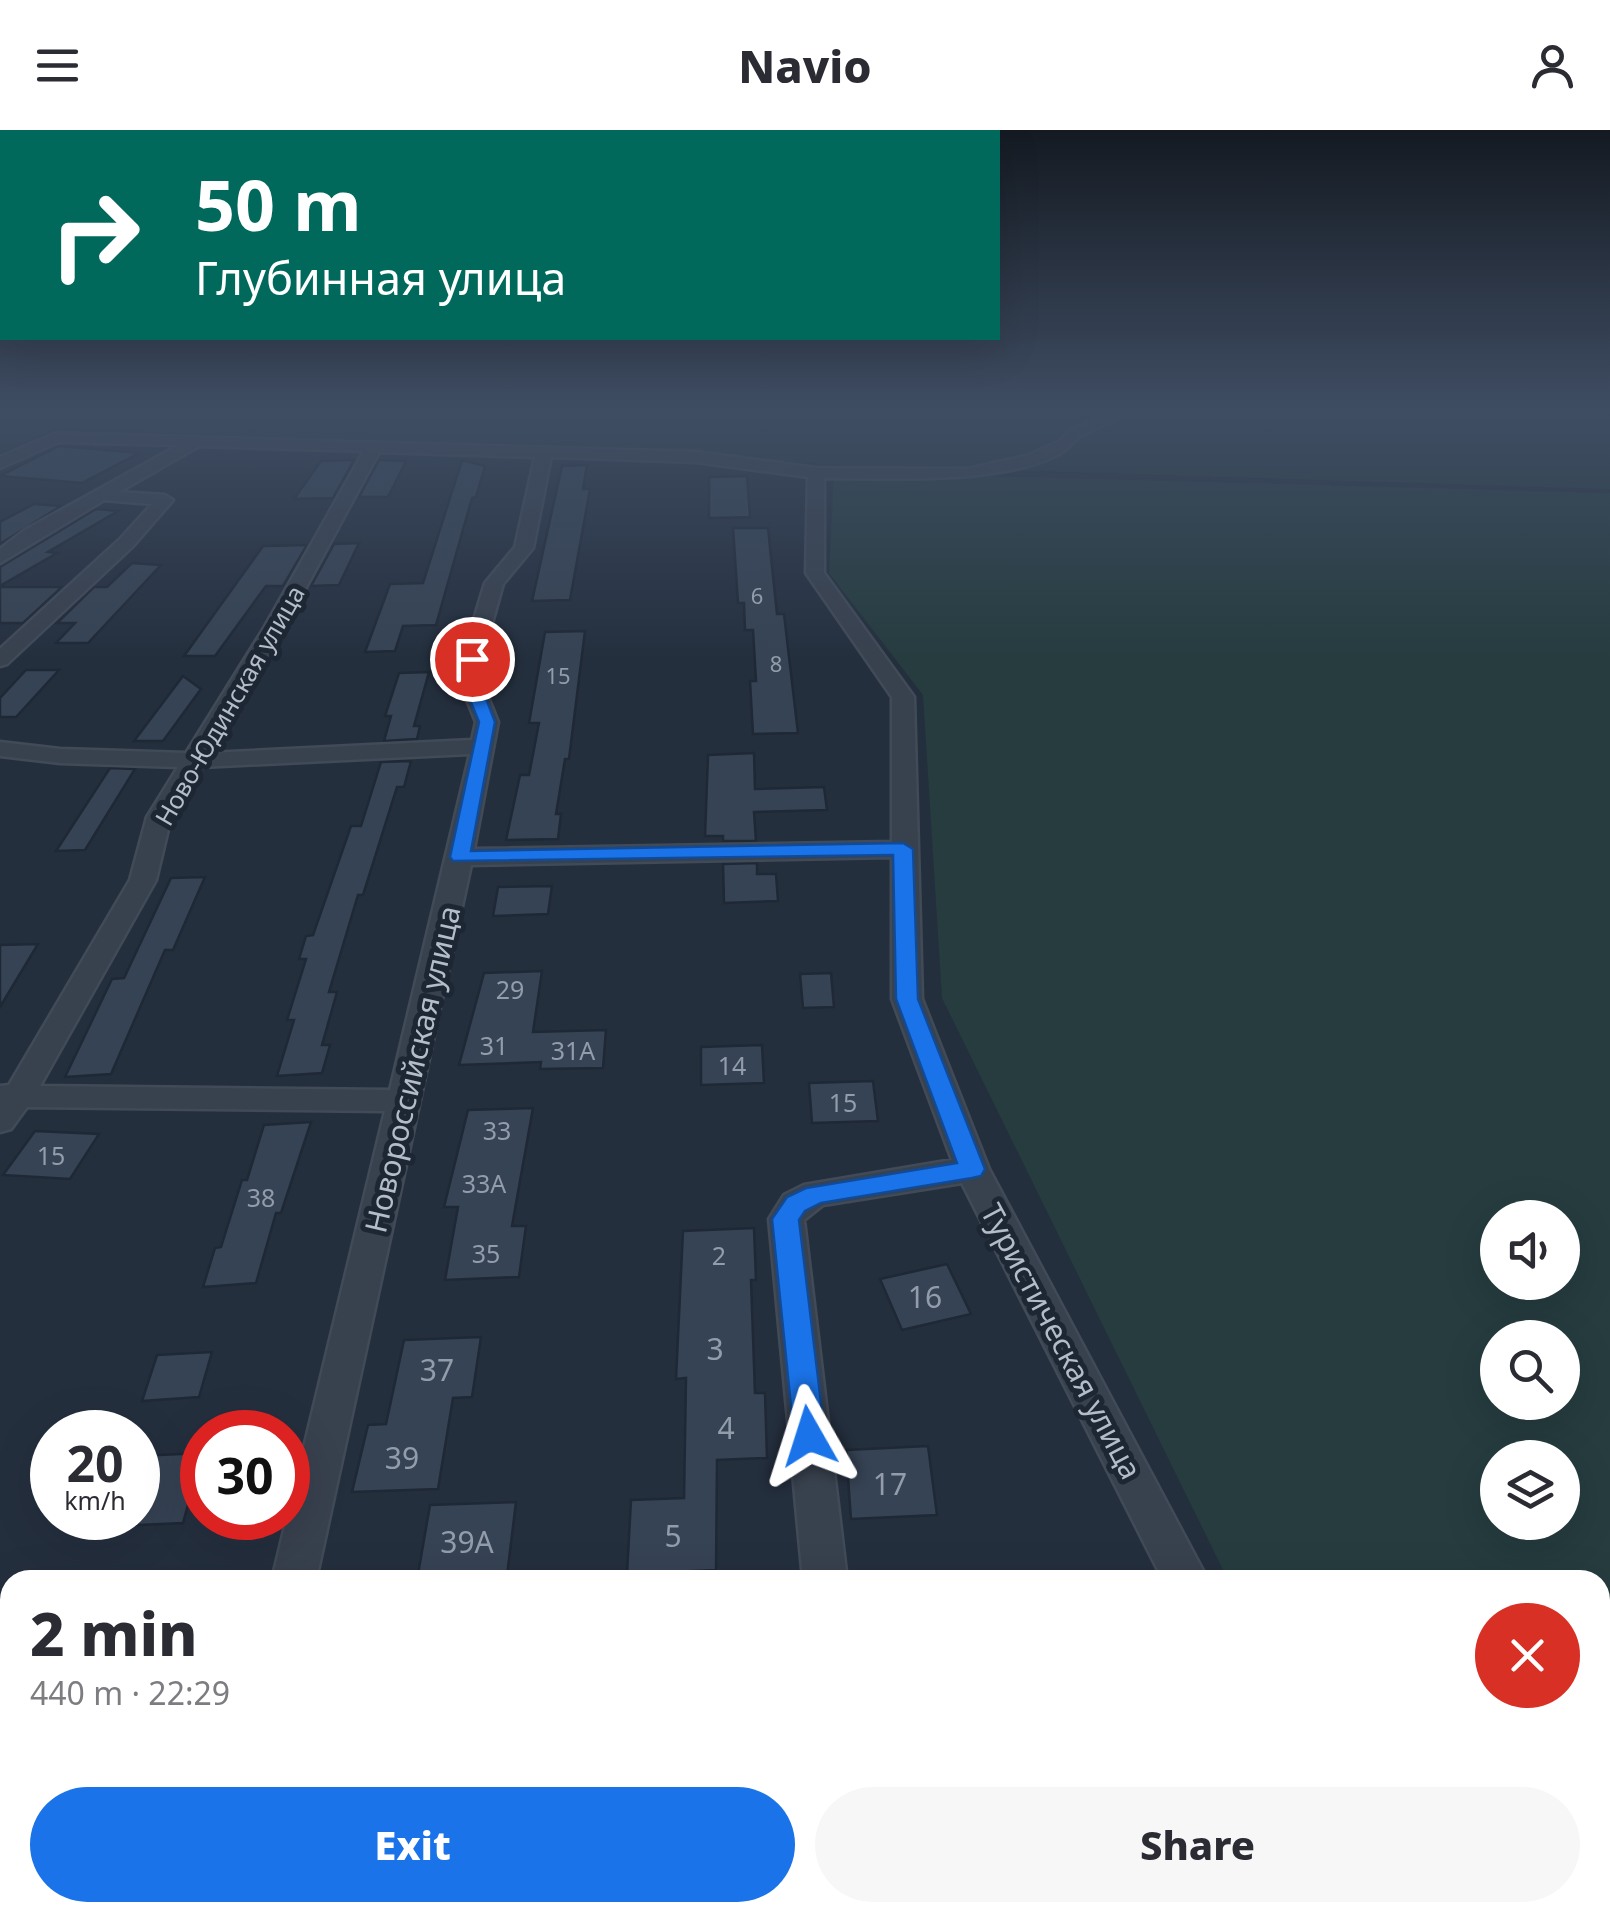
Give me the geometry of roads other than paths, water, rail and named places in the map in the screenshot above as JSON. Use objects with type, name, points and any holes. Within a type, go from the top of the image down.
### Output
[{"type":"street","points":[[0,558],[31,534],[106,492]]},
{"type":"street","name":"Ново-Юдинская улица","points":[[6,1105],[143,880],[159,817],[274,628],[350,492]]},
{"type":"street","name":"Новороссийская улица","points":[[296,1570],[405,1102],[487,722],[470,680],[472,659],[494,583],[524,548],[536,492]]},
{"type":"street","name":"Туристическая улица","points":[[816,492],[815,573],[903,697],[907,999],[972,1169],[1181,1570]]},
{"type":"street","points":[[0,660],[128,542],[165,500],[100,495]]},
{"type":"street","points":[[0,749],[56,757],[192,760],[482,746]]},
{"type":"street","points":[[460,857],[903,849]]},
{"type":"street","points":[[6,1105],[405,1102]]},
{"type":"street","points":[[824,1570],[786,1219],[796,1204],[816,1194],[972,1169]]}]
